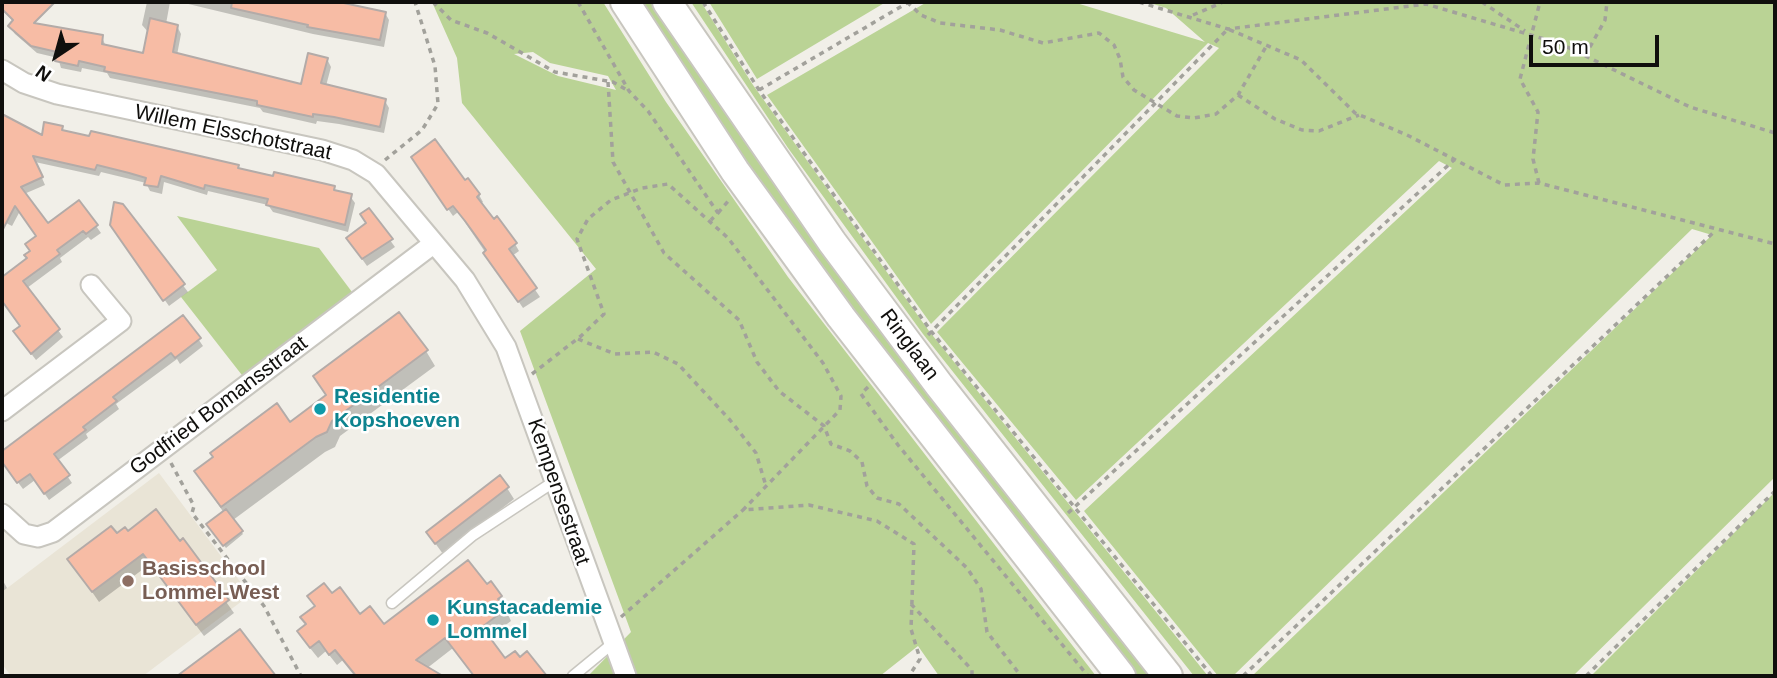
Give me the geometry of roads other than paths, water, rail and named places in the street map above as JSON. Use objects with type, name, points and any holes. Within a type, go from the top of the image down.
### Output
[{"type":"main road","name":"Ringlaan","points":[[625,2],[735,171],[841,317],[1121,676]]},
{"type":"main road","name":"Ringlaan","points":[[667,2],[832,242],[948,396],[1168,676]]},
{"type":"street","name":"Willem Elsschotstraat","points":[[2,70],[24,83],[57,94],[322,150],[353,160],[376,174],[465,280],[506,347]]},
{"type":"street","name":"Godfried Bomansstraat","points":[[2,514],[24,534],[38,537],[54,532],[433,244]]},
{"type":"street","points":[[2,411],[121,321],[91,285]]},
{"type":"street","name":"Kempensestraat","points":[[506,347],[626,676]]},
{"type":"lane","points":[[392,603],[473,535],[555,481]]},
{"type":"lane","points":[[573,676],[610,637]]},
{"type":"place","name":"Residentie Kopshoeven","points":[[320,409]]},
{"type":"place","name":"Basisschool Lommel-West","points":[[128,581]]},
{"type":"place","name":"Kunstacademie Lommel","points":[[433,620]]}]
